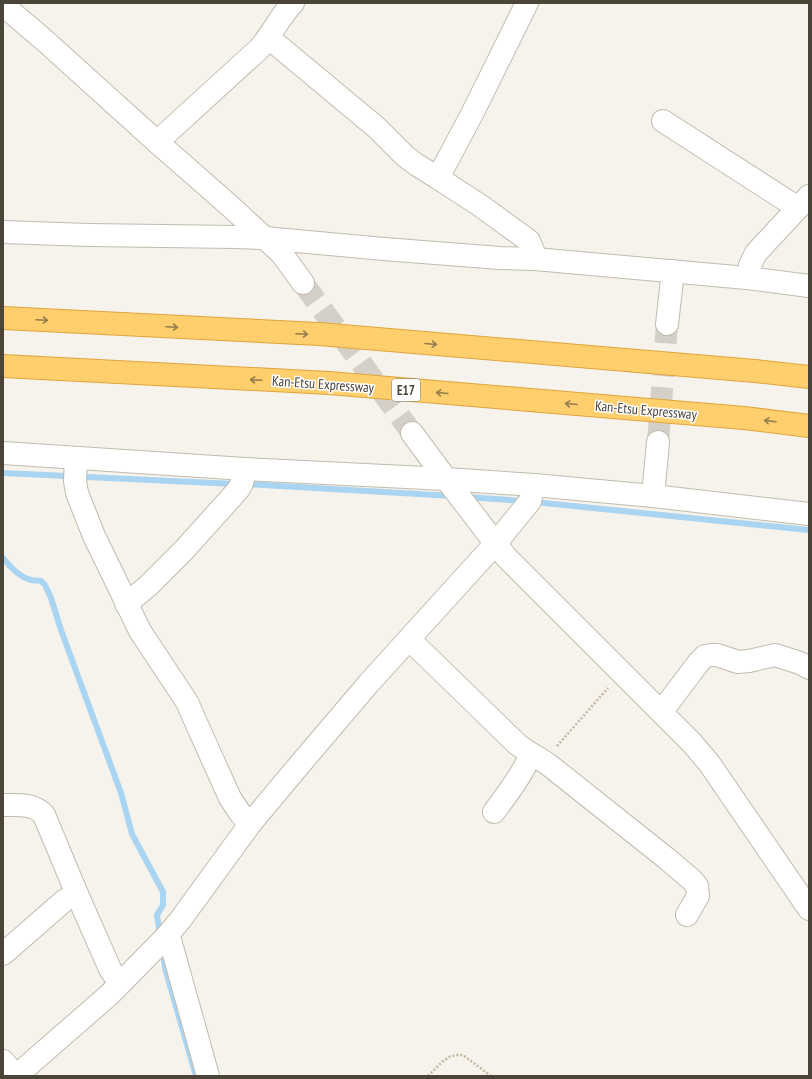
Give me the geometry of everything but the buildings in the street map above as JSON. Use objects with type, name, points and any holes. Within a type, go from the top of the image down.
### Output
[{"type":"highway","points":[[3,318],[319,334],[755,371],[809,377]]},
{"type":"highway","name":"Kan-Etsu Expressway","points":[[3,366],[329,384],[744,418],[809,426]]},
{"type":"street","points":[[157,142],[259,49],[269,38],[276,23],[284,12],[293,3]]},
{"type":"street","points":[[438,178],[473,112],[527,3]]},
{"type":"street","points":[[3,5],[43,39],[282,254],[303,283]]},
{"type":"street","points":[[269,38],[377,128],[405,156],[481,206],[529,241],[535,259]]},
{"type":"street","points":[[663,121],[804,202],[756,253],[746,278]]},
{"type":"street","points":[[3,232],[89,235],[235,236],[673,271],[809,286]]},
{"type":"street","points":[[667,324],[673,271]]},
{"type":"street","points":[[412,433],[506,558],[662,711],[709,763],[809,909]]},
{"type":"street","points":[[653,496],[658,442]]},
{"type":"street","points":[[3,454],[534,485],[653,496],[809,514]]},
{"type":"street","points":[[76,458],[75,481],[79,499],[94,536],[126,604],[140,632],[187,702],[230,798],[243,817],[250,824]]},
{"type":"street","points":[[126,604],[148,586],[184,550],[238,490],[242,483],[245,469]]},
{"type":"street","points":[[3,1061],[16,1076],[121,983],[166,936],[181,919],[250,824],[320,740],[495,544],[528,504],[534,485]]},
{"type":"street","points":[[409,639],[525,751],[538,758],[692,880],[697,886],[698,896],[687,915]]},
{"type":"street","points":[[662,711],[705,656],[717,655],[738,662],[750,661],[775,655],[800,662],[809,668]]},
{"type":"street","points":[[494,812],[512,788],[526,765],[538,758]]},
{"type":"street","points":[[5,809],[30,806],[41,811],[44,815],[110,969],[121,983]]},
{"type":"street","points":[[3,954],[66,900],[77,894]]},
{"type":"street","points":[[166,936],[170,940],[208,1076]]},
{"type":"path","points":[[538,758],[622,672]]},
{"type":"path","points":[[428,1076],[442,1061],[456,1055],[463,1055],[491,1076]]},
{"type":"waterway","points":[[3,473],[235,484]]},
{"type":"waterway","points":[[245,484],[453,496]]},
{"type":"waterway","points":[[466,497],[523,501]]},
{"type":"waterway","points":[[534,502],[809,530]]},
{"type":"waterway","points":[[3,558],[23,577],[41,581],[45,585],[51,598],[61,630],[121,793],[132,834],[163,892],[163,905],[157,915],[160,935]]},
{"type":"waterway","points":[[163,952],[165,968],[196,1076]]},
{"type":"tunnel","points":[[303,283],[412,433]]},
{"type":"tunnel","points":[[658,442],[667,324]]}]
